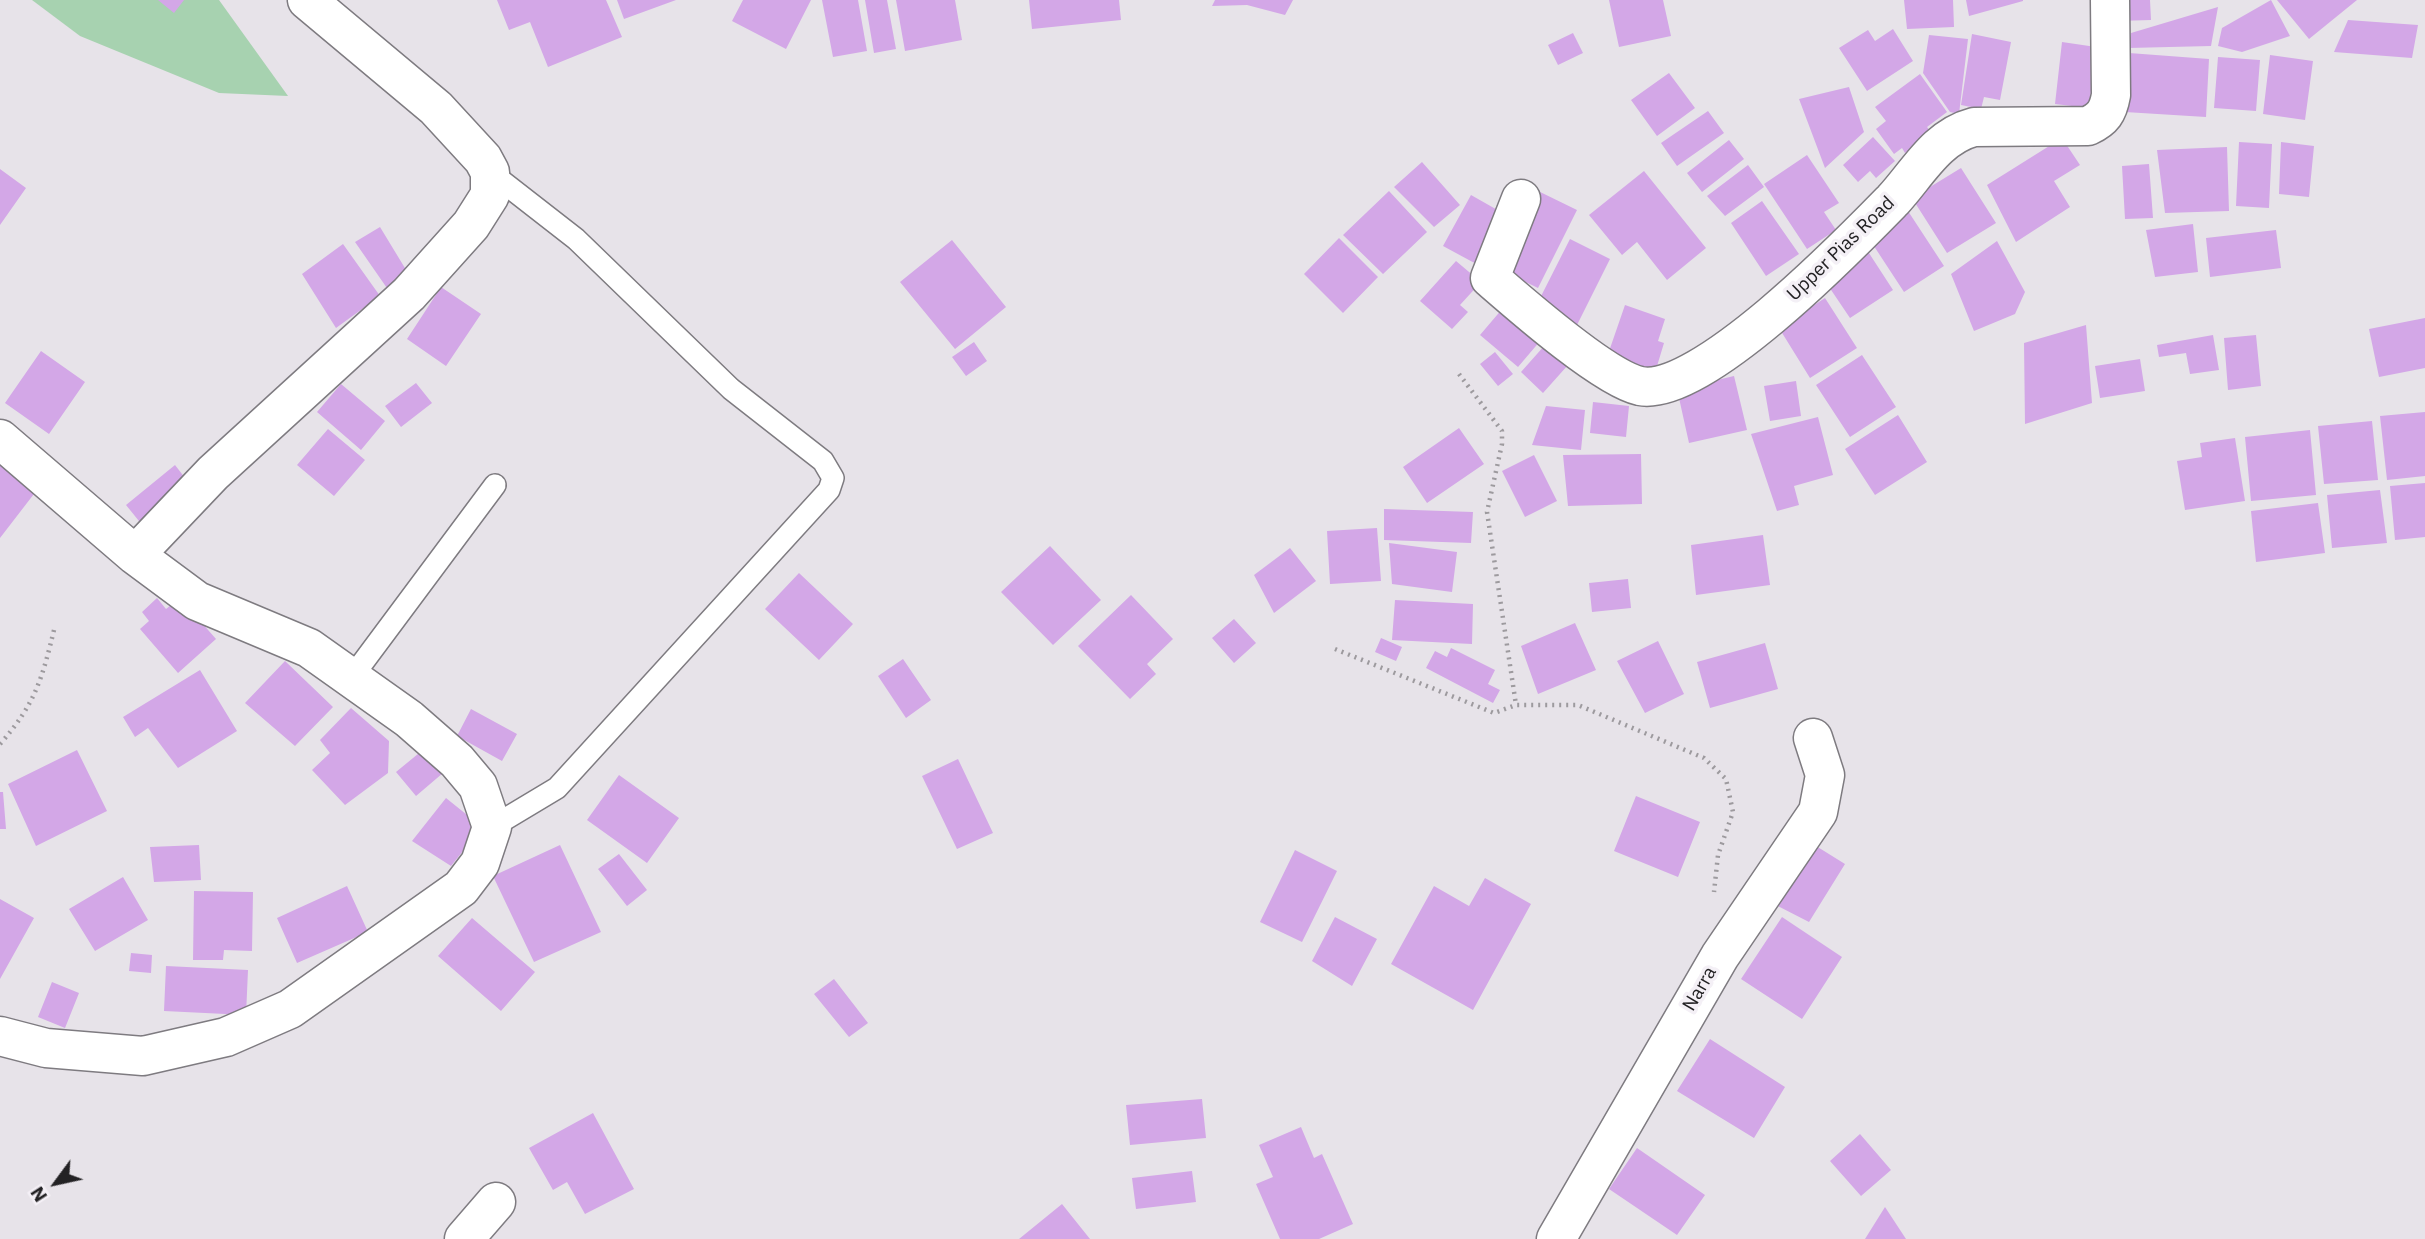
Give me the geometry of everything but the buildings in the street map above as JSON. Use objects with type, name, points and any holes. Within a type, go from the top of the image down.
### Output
[{"type":"street","points":[[135,555],[214,473],[410,294],[485,205],[492,184],[490,172],[483,159],[436,108],[307,0]]},
{"type":"street","name":"Upper Pias Road","points":[[1521,199],[1490,278],[1544,325],[1620,378],[1642,386],[1665,382],[1724,354],[1758,329],[1869,224],[1933,152],[1958,131],[1973,127],[2088,126],[2100,121],[2109,109],[2110,0]]},
{"type":"street","points":[[0,439],[135,555],[197,601],[309,648],[409,719],[457,761],[478,786],[492,827],[480,863],[461,888],[290,1009],[226,1037],[143,1056],[46,1048],[0,1036]]},
{"type":"street","name":"Narra","points":[[1556,1239],[1720,956],[1818,812],[1825,775],[1813,738]]},
{"type":"street","points":[[464,1239],[496,1202]]},
{"type":"lane","points":[[490,172],[576,239],[731,389],[822,461],[833,478],[829,490],[557,788],[492,827]]},
{"type":"lane","points":[[352,677],[495,485]]},
{"type":"path","points":[[1459,374],[1502,431],[1487,512],[1516,705]]},
{"type":"path","points":[[0,744],[23,718],[41,684],[55,626]]},
{"type":"path","points":[[1335,649],[1494,713],[1516,705],[1578,705],[1704,758],[1726,779],[1733,812],[1718,855],[1713,897]]},
{"type":"green space","points":[[32,0],[219,0],[288,96],[219,93],[80,36]]}]
